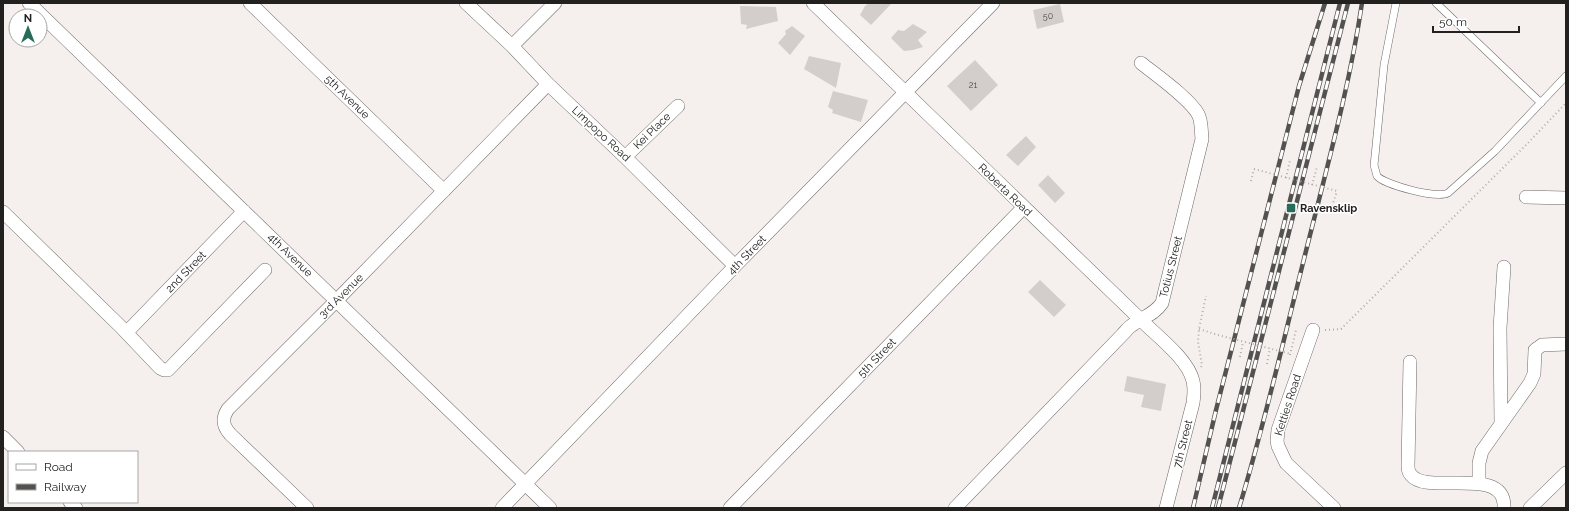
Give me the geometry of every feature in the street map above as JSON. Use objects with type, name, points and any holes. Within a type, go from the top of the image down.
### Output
[{"type":"street","name":"4th Avenue","points":[[29,3],[550,508]]},
{"type":"street","name":"5th Avenue","points":[[250,3],[444,191]]},
{"type":"street","name":"Limpopo Road","points":[[466,3],[512,46],[548,84],[625,157],[735,266]]},
{"type":"street","points":[[512,46],[555,3]]},
{"type":"street","name":"Roberta Road","points":[[813,3],[1141,320],[1188,368],[1193,380]]},
{"type":"street","name":"4th Street","points":[[502,508],[735,266],[993,3]]},
{"type":"street","name":"Totius Street","points":[[955,508],[1132,325],[1157,310],[1162,303],[1202,139],[1201,124],[1199,115],[1191,104],[1141,63]]},
{"type":"street","name":"3rd Avenue","points":[[307,508],[225,429],[223,422],[224,415],[228,409],[548,84]]},
{"type":"street","name":"Kei Place","points":[[625,157],[678,106]]},
{"type":"street","points":[[1526,197],[1566,198]]},
{"type":"street","name":"5th Street","points":[[730,508],[1024,208]]},
{"type":"street","name":"2nd Street","points":[[127,332],[244,211]]},
{"type":"street","points":[[3,212],[127,332],[160,368],[164,370],[168,370],[265,270]]},
{"type":"street","points":[[1501,424],[1500,328],[1504,267]]},
{"type":"street","name":"Ketties Road","points":[[1313,330],[1278,430],[1277,441],[1280,452],[1286,463],[1334,508]]},
{"type":"street","points":[[1479,484],[1480,456],[1487,443],[1530,383],[1534,374],[1534,355],[1537,347],[1547,344],[1566,344]]},
{"type":"street","points":[[1410,362],[1408,466],[1411,476],[1430,482],[1484,484],[1498,491],[1503,499],[1504,508]]},
{"type":"street","name":"7th Street","points":[[1166,508],[1193,403],[1195,391],[1193,380]]},
{"type":"street","points":[[3,437],[17,451]]},
{"type":"street","points":[[1530,508],[1566,473]]},
{"type":"lane","points":[[1396,3],[1384,65],[1378,112],[1374,165],[1375,171],[1385,182],[1430,194],[1445,195],[1495,152],[1566,76]]},
{"type":"lane","points":[[1436,3],[1541,102]]},
{"type":"path","points":[[1313,330],[1341,329],[1527,144],[1566,103]]},
{"type":"path","points":[[1286,178],[1290,160]]},
{"type":"path","points":[[1312,185],[1317,167]]},
{"type":"path","points":[[1251,181],[1254,169],[1337,191],[1332,206]]},
{"type":"path","points":[[1193,380],[1202,365],[1198,342],[1199,328],[1206,296]]},
{"type":"path","points":[[1199,328],[1218,335],[1290,354]]},
{"type":"path","points":[[1289,360],[1296,330]]},
{"type":"path","points":[[1240,357],[1243,342]]},
{"type":"path","points":[[1268,364],[1270,348]]},
{"type":"building","points":[[869,3],[892,3],[871,25],[860,15],[865,6]]},
{"type":"building","points":[[1060,4],[1064,22],[1037,29],[1033,10]]},
{"type":"building","points":[[740,6],[776,7],[778,21],[746,29],[747,25],[741,24]]},
{"type":"building","points":[[913,24],[927,32],[918,40],[923,47],[904,51],[891,38],[898,30],[904,31]]},
{"type":"building","points":[[792,26],[805,36],[790,55],[778,43],[786,34],[785,31]]},
{"type":"building","points":[[809,56],[841,63],[836,88],[804,69]]},
{"type":"building","points":[[975,60],[998,85],[971,111],[947,86]]},
{"type":"building","points":[[833,91],[868,100],[861,122],[832,113],[833,110],[828,107]]},
{"type":"building","points":[[1026,136],[1036,147],[1018,166],[1006,155]]},
{"type":"building","points":[[1048,175],[1065,193],[1055,203],[1038,185]]},
{"type":"building","points":[[1040,280],[1066,305],[1054,317],[1028,292]]},
{"type":"building","points":[[1127,376],[1166,384],[1161,411],[1141,407],[1144,395],[1124,391]]},
{"type":"railway","points":[[1193,508],[1216,410],[1299,86],[1325,3]]},
{"type":"railway","points":[[1212,508],[1340,3]]},
{"type":"railway","points":[[1218,508],[1348,3]]},
{"type":"railway","points":[[1239,508],[1265,415],[1336,132],[1357,35],[1362,3]]},
{"type":"place","name":"Ravensklip","points":[[1291,208]]}]
